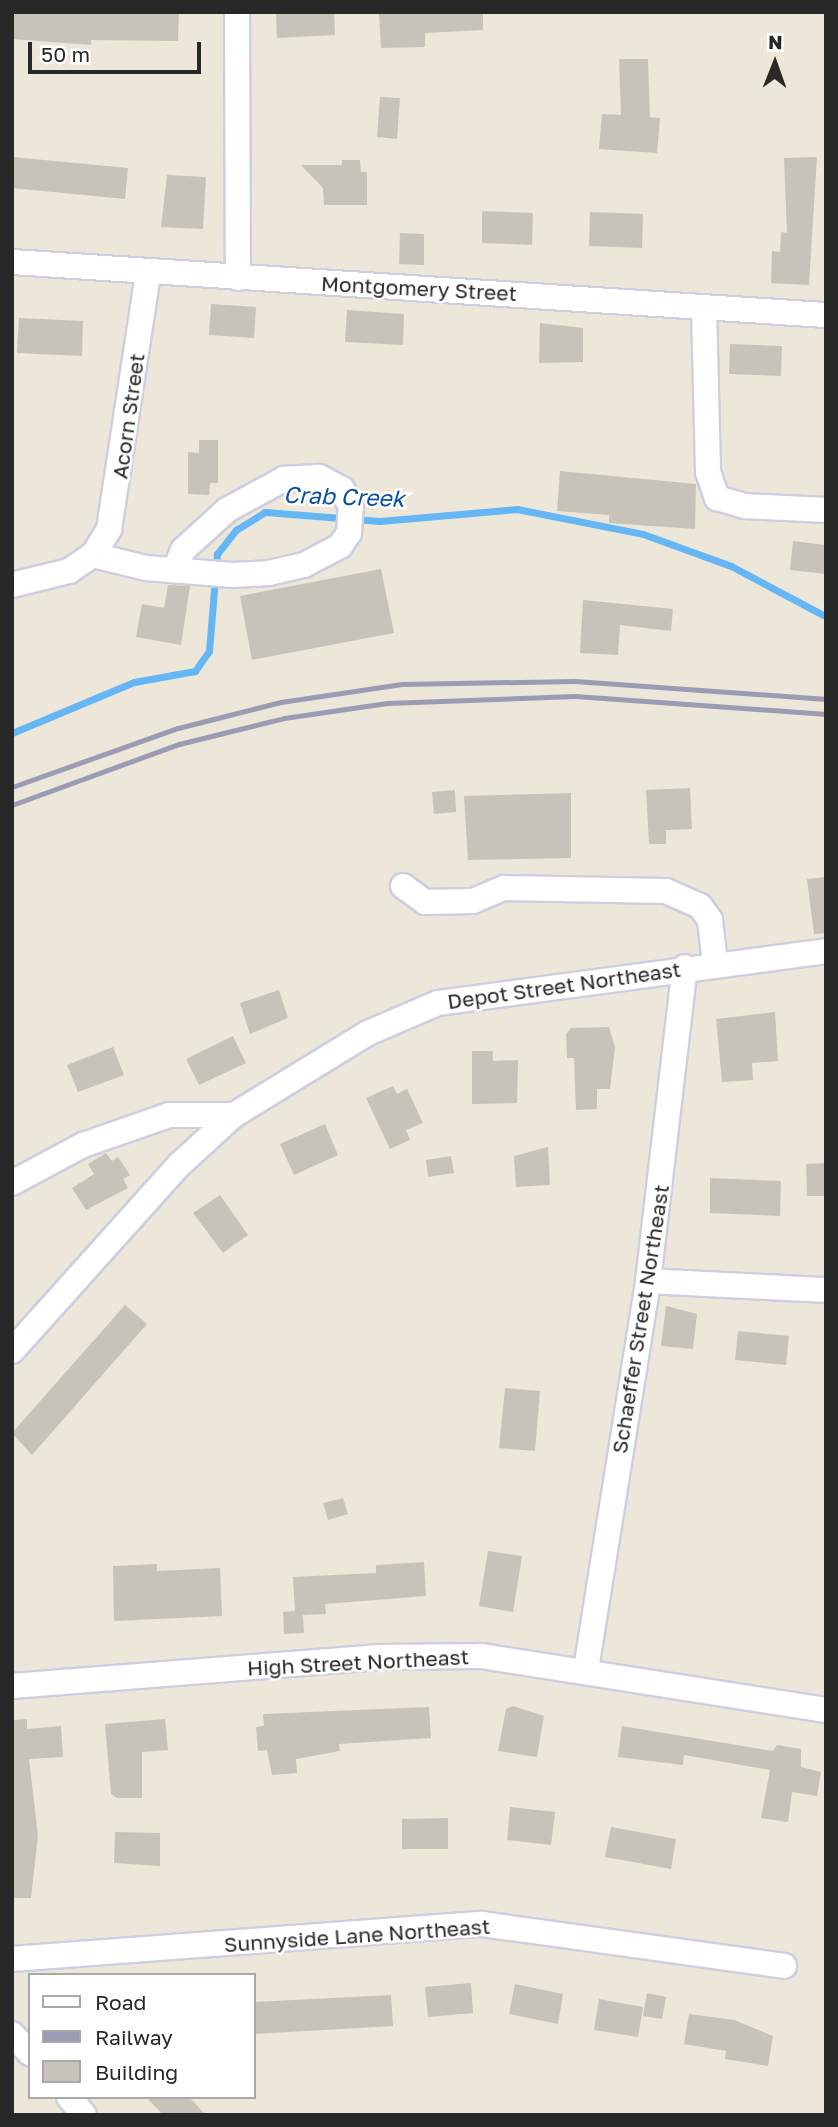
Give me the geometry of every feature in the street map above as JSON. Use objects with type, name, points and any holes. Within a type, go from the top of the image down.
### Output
[{"type":"street","points":[[237,12],[238,278]]},
{"type":"street","name":"Montgomery Street","points":[[12,262],[148,273],[826,315]]},
{"type":"street","name":"Acorn Street","points":[[93,555],[109,529],[123,462],[148,273]]},
{"type":"street","points":[[704,307],[708,472],[717,498],[745,506],[826,510]]},
{"type":"street","points":[[12,585],[69,571],[93,555],[175,570],[233,575],[304,565],[340,547],[349,533],[351,507],[342,489],[319,477],[284,479],[227,510],[183,550],[175,570]]},
{"type":"street","points":[[403,886],[425,902],[473,901],[504,888],[666,891],[701,906],[710,920],[715,964]]},
{"type":"street","name":"Depot Street Northeast","points":[[12,1351],[179,1165],[234,1115],[368,1033],[438,1003],[685,967],[826,951]]},
{"type":"street","name":"Schaeffer Street Northeast","points":[[586,1669],[648,1281],[685,967]]},
{"type":"street","points":[[12,1183],[83,1145],[169,1115],[234,1115]]},
{"type":"street","points":[[648,1281],[826,1290]]},
{"type":"street","name":"High Street Northeast","points":[[12,1686],[377,1657],[481,1656],[586,1669],[826,1710]]},
{"type":"street","name":"Sunnyside Lane Northeast","points":[[12,1959],[482,1924],[784,1966]]},
{"type":"street","points":[[12,2034],[28,2051]]},
{"type":"street","points":[[71,2099],[85,2115]]},
{"type":"building","points":[[12,12],[179,12],[178,41],[91,40],[91,45],[12,39]]},
{"type":"building","points":[[276,12],[334,12],[335,35],[277,38]]},
{"type":"building","points":[[483,12],[483,30],[425,33],[425,47],[381,48],[379,14]]},
{"type":"building","points":[[619,59],[648,59],[650,117],[660,118],[657,153],[599,149],[602,114],[621,115]]},
{"type":"building","points":[[380,97],[400,98],[397,139],[377,137]]},
{"type":"building","points":[[12,157],[128,168],[125,199],[12,188]]},
{"type":"building","points":[[817,157],[809,285],[771,283],[772,251],[780,252],[781,232],[787,233],[784,158]]},
{"type":"building","points":[[342,160],[360,160],[361,172],[367,172],[367,205],[324,205],[323,188],[301,165],[342,165]]},
{"type":"building","points":[[167,175],[206,177],[203,229],[161,227]]},
{"type":"building","points":[[482,211],[533,213],[532,245],[482,243]]},
{"type":"building","points":[[590,212],[643,214],[642,248],[589,246]]},
{"type":"building","points":[[400,233],[424,234],[424,265],[399,264]]},
{"type":"building","points":[[211,304],[256,307],[254,338],[209,335]]},
{"type":"building","points":[[347,310],[404,314],[403,345],[345,342]]},
{"type":"building","points":[[19,318],[83,321],[82,356],[17,353]]},
{"type":"building","points":[[540,323],[583,328],[583,362],[539,363]]},
{"type":"building","points":[[730,344],[782,346],[781,376],[729,374]]},
{"type":"building","points":[[199,440],[218,440],[218,483],[210,483],[209,495],[188,494],[188,452],[199,453]]},
{"type":"building","points":[[560,471],[696,484],[695,529],[609,523],[609,515],[557,511]]},
{"type":"building","points":[[793,541],[826,545],[826,574],[790,570]]},
{"type":"building","points":[[381,569],[394,633],[252,660],[240,596]]},
{"type":"building","points":[[168,585],[190,586],[181,645],[136,637],[142,604],[164,608]]},
{"type":"building","points":[[583,600],[673,609],[671,631],[620,625],[618,655],[580,653]]},
{"type":"building","points":[[690,788],[692,829],[666,830],[666,844],[649,844],[646,790]]},
{"type":"building","points":[[455,790],[456,812],[434,814],[432,792]]},
{"type":"building","points":[[571,793],[571,858],[468,860],[464,796]]},
{"type":"building","points":[[826,877],[826,933],[814,934],[807,879]]},
{"type":"building","points":[[279,990],[288,1018],[250,1034],[240,1003]]},
{"type":"building","points":[[775,1012],[778,1061],[752,1063],[753,1080],[722,1082],[716,1019]]},
{"type":"building","points":[[609,1027],[615,1047],[610,1089],[597,1089],[597,1109],[576,1110],[574,1058],[567,1058],[566,1034],[571,1028]]},
{"type":"building","points":[[233,1036],[246,1063],[199,1085],[186,1059]]},
{"type":"building","points":[[113,1047],[124,1075],[78,1092],[67,1065]]},
{"type":"building","points":[[472,1051],[493,1051],[493,1061],[518,1060],[517,1103],[472,1104]]},
{"type":"building","points":[[393,1086],[397,1094],[407,1089],[423,1123],[406,1130],[410,1140],[390,1149],[366,1098]]},
{"type":"building","points":[[325,1124],[338,1155],[294,1175],[280,1144]]},
{"type":"building","points":[[548,1147],[550,1185],[516,1187],[514,1156]]},
{"type":"building","points":[[106,1153],[112,1161],[118,1157],[130,1175],[123,1179],[128,1188],[86,1210],[72,1188],[94,1174],[88,1164]]},
{"type":"building","points":[[451,1156],[454,1173],[428,1177],[426,1160]]},
{"type":"building","points":[[826,1163],[826,1196],[807,1196],[806,1164]]},
{"type":"building","points":[[710,1178],[781,1181],[780,1216],[710,1213]]},
{"type":"building","points":[[220,1195],[248,1235],[223,1253],[193,1213]]},
{"type":"building","points":[[125,1305],[147,1324],[32,1455],[12,1433]]},
{"type":"building","points":[[666,1306],[697,1314],[693,1349],[661,1346]]},
{"type":"building","points":[[738,1331],[789,1336],[786,1365],[735,1360]]},
{"type":"building","points":[[505,1388],[540,1391],[535,1451],[499,1448]]},
{"type":"building","points":[[343,1498],[348,1514],[328,1520],[323,1503]]},
{"type":"building","points":[[488,1551],[522,1556],[513,1612],[479,1606]]},
{"type":"building","points":[[424,1562],[426,1596],[325,1604],[326,1614],[303,1615],[304,1633],[284,1634],[283,1612],[295,1611],[293,1577],[376,1573],[376,1565]]},
{"type":"building","points":[[157,1564],[157,1571],[220,1568],[222,1616],[114,1621],[113,1566]]},
{"type":"building","points":[[513,1706],[544,1716],[537,1757],[498,1751],[506,1709]]},
{"type":"building","points":[[429,1707],[431,1738],[339,1744],[340,1751],[296,1759],[297,1773],[272,1775],[267,1750],[258,1751],[256,1727],[264,1726],[263,1714]]},
{"type":"building","points":[[27,1719],[27,1729],[61,1726],[63,1757],[29,1759],[38,1836],[31,1898],[12,1898],[12,1720]]},
{"type":"building","points":[[165,1719],[168,1750],[142,1752],[142,1798],[117,1798],[111,1794],[105,1724]]},
{"type":"building","points":[[622,1726],[773,1751],[777,1745],[801,1749],[801,1767],[821,1772],[817,1796],[792,1792],[788,1822],[761,1818],[770,1770],[684,1755],[683,1765],[618,1757]]},
{"type":"building","points":[[510,1807],[555,1812],[551,1845],[507,1840]]},
{"type":"building","points":[[448,1818],[448,1849],[402,1849],[402,1819]]},
{"type":"building","points":[[611,1827],[676,1839],[671,1869],[605,1857]]},
{"type":"building","points":[[115,1832],[160,1833],[160,1866],[114,1863]]},
{"type":"building","points":[[471,1983],[473,2013],[428,2017],[425,1987]]},
{"type":"building","points":[[515,1984],[563,1994],[558,2024],[509,2014]]},
{"type":"building","points":[[647,1993],[666,1997],[662,2019],[643,2016]]},
{"type":"building","points":[[391,1995],[393,2026],[256,2034],[256,2002]]},
{"type":"building","points":[[599,1999],[643,2007],[638,2037],[594,2030]]},
{"type":"building","points":[[689,2014],[734,2020],[773,2036],[768,2066],[725,2059],[726,2051],[684,2044]]},
{"type":"building","points":[[148,2099],[191,2099],[206,2115],[163,2115]]},
{"type":"waterway","name":"Crab Creek","points":[[12,733],[134,682],[195,671],[209,651],[217,554],[236,530],[265,512],[380,521],[517,509],[643,534],[731,566],[823,615]]},
{"type":"railway","points":[[12,787],[178,728],[281,702],[402,684],[575,681],[826,699]]},
{"type":"railway","points":[[12,805],[179,744],[284,718],[387,703],[575,696],[826,714]]}]
